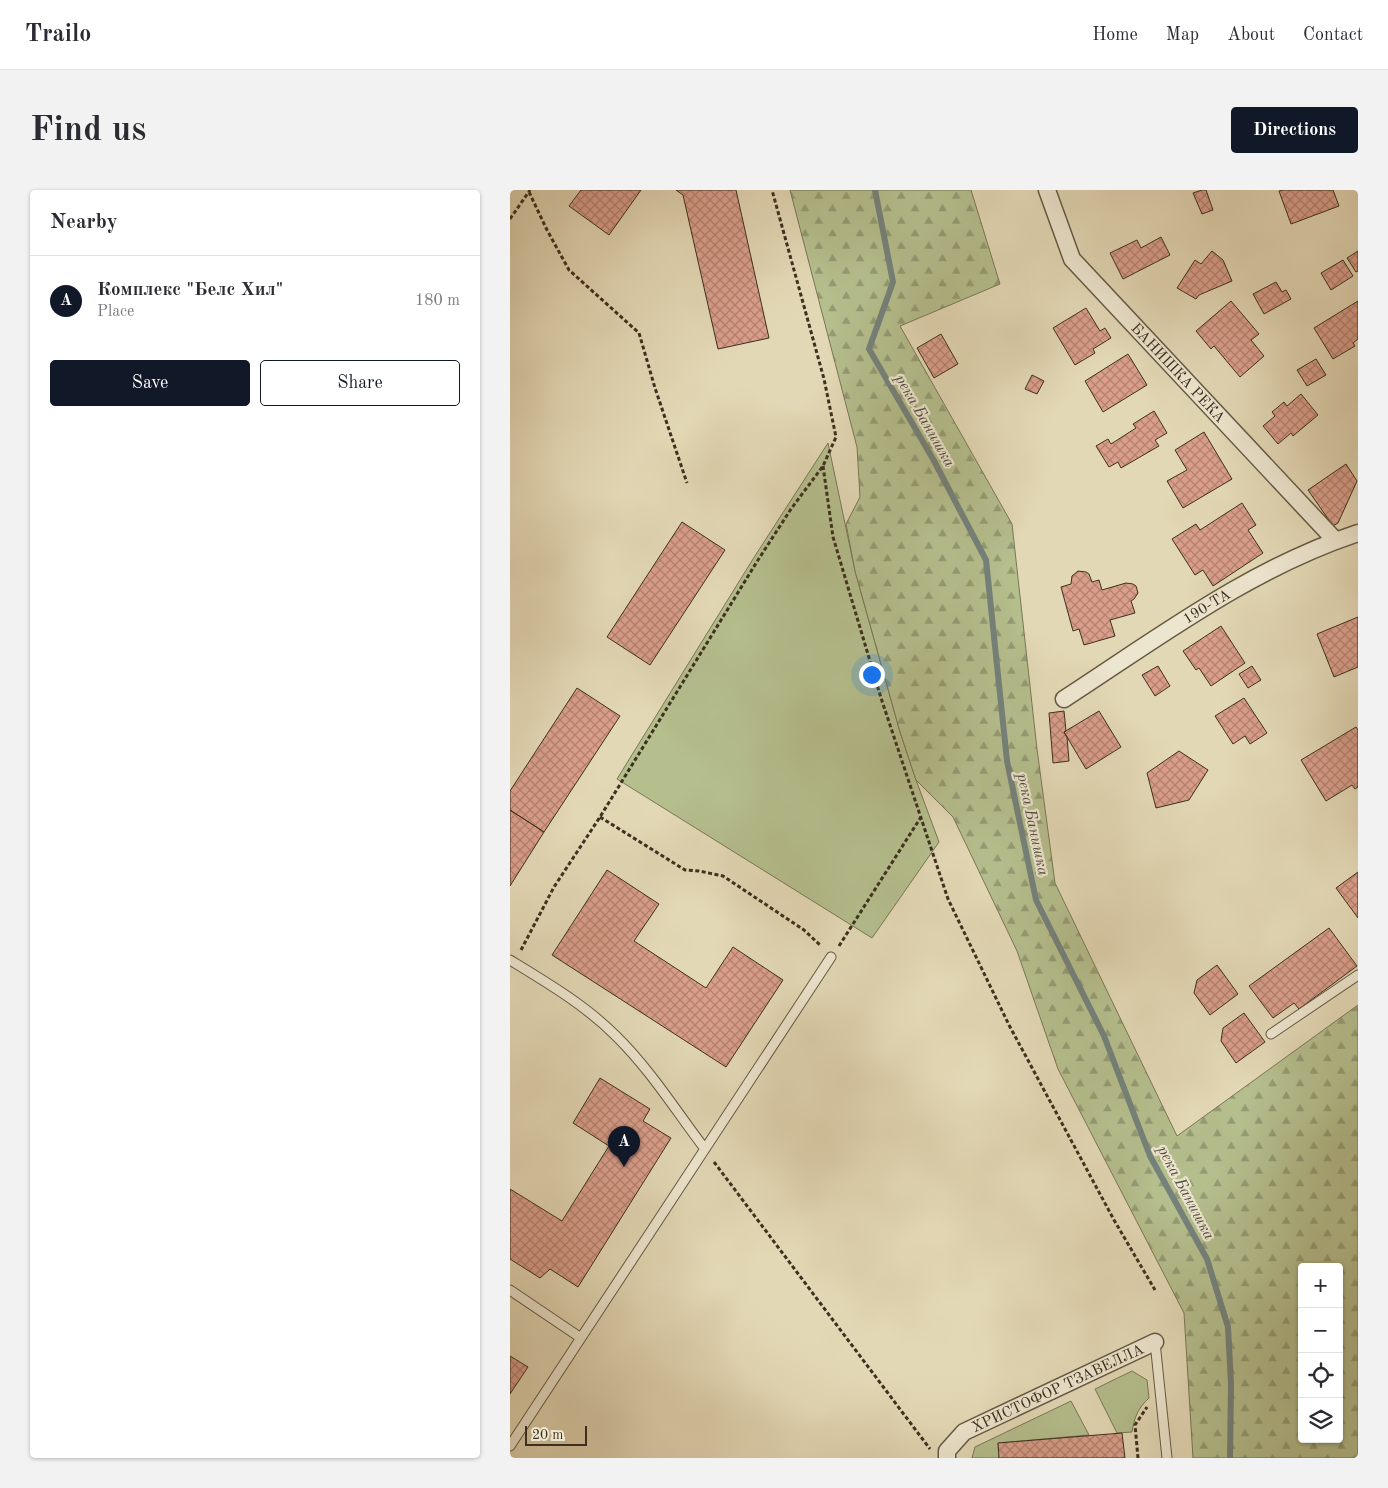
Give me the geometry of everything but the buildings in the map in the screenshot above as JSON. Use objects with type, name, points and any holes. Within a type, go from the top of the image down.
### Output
[{"type":"street","name":"БАНИШКА РЕКА","points":[[1047,190],[1072,259],[1335,540]]},
{"type":"street","name":"190-ТА","points":[[1064,699],[1226,594],[1284,563],[1335,540],[1358,533]]},
{"type":"street","name":"ХРИСТОФОР ТЗАВЕЛЛА","points":[[947,1458],[947,1451],[964,1432],[1154,1342]]},
{"type":"lane","points":[[510,1446],[831,957]]},
{"type":"lane","points":[[510,960],[578,1004],[615,1035],[645,1070],[705,1150]]},
{"type":"lane","points":[[1271,1034],[1358,975]]},
{"type":"lane","points":[[510,1290],[581,1338]]},
{"type":"lane","points":[[1154,1342],[1167,1458]]},
{"type":"path","points":[[524,968],[521,949],[554,887],[600,817],[758,560],[823,466],[836,437],[824,379],[772,190]]},
{"type":"path","points":[[510,219],[530,191]]},
{"type":"path","points":[[530,191],[547,230],[569,270],[639,334],[655,388],[688,483]]},
{"type":"path","points":[[823,466],[833,537],[881,698],[948,899],[1009,1025],[1114,1220],[1155,1290]]},
{"type":"path","points":[[600,817],[685,870],[699,870],[722,876],[804,930],[831,957],[921,817]]},
{"type":"path","points":[[705,1150],[930,1450]]},
{"type":"path","points":[[1138,1458],[1135,1425],[1148,1404],[1160,1400]]},
{"type":"green space","points":[[790,190],[971,190],[1000,284],[900,326],[1012,524],[1037,749],[1055,883],[1177,1136],[1358,1005],[1358,1458],[1193,1458],[1184,1313],[1058,1069],[1017,951],[953,817],[916,780],[900,732],[855,571],[846,524],[860,497],[857,447]]},
{"type":"green space","points":[[828,443],[855,571],[900,732],[939,842],[872,938],[617,779],[753,559]]},
{"type":"green space","points":[[1132,1371],[1147,1380],[1149,1398],[1137,1414],[1132,1432],[1117,1433],[1095,1389]]},
{"type":"green space","points":[[1071,1401],[1089,1435],[998,1443],[999,1458],[972,1458],[975,1447]]},
{"type":"waterway","name":"река Банишка","points":[[875,190],[893,282],[869,349],[933,459],[986,560],[1007,761],[1036,900],[1104,1036],[1150,1156],[1207,1259],[1228,1327],[1231,1384],[1230,1458]]},
{"type":"place","name":"Комплекс \"Белс Хил\"","points":[[624,1167]]}]
